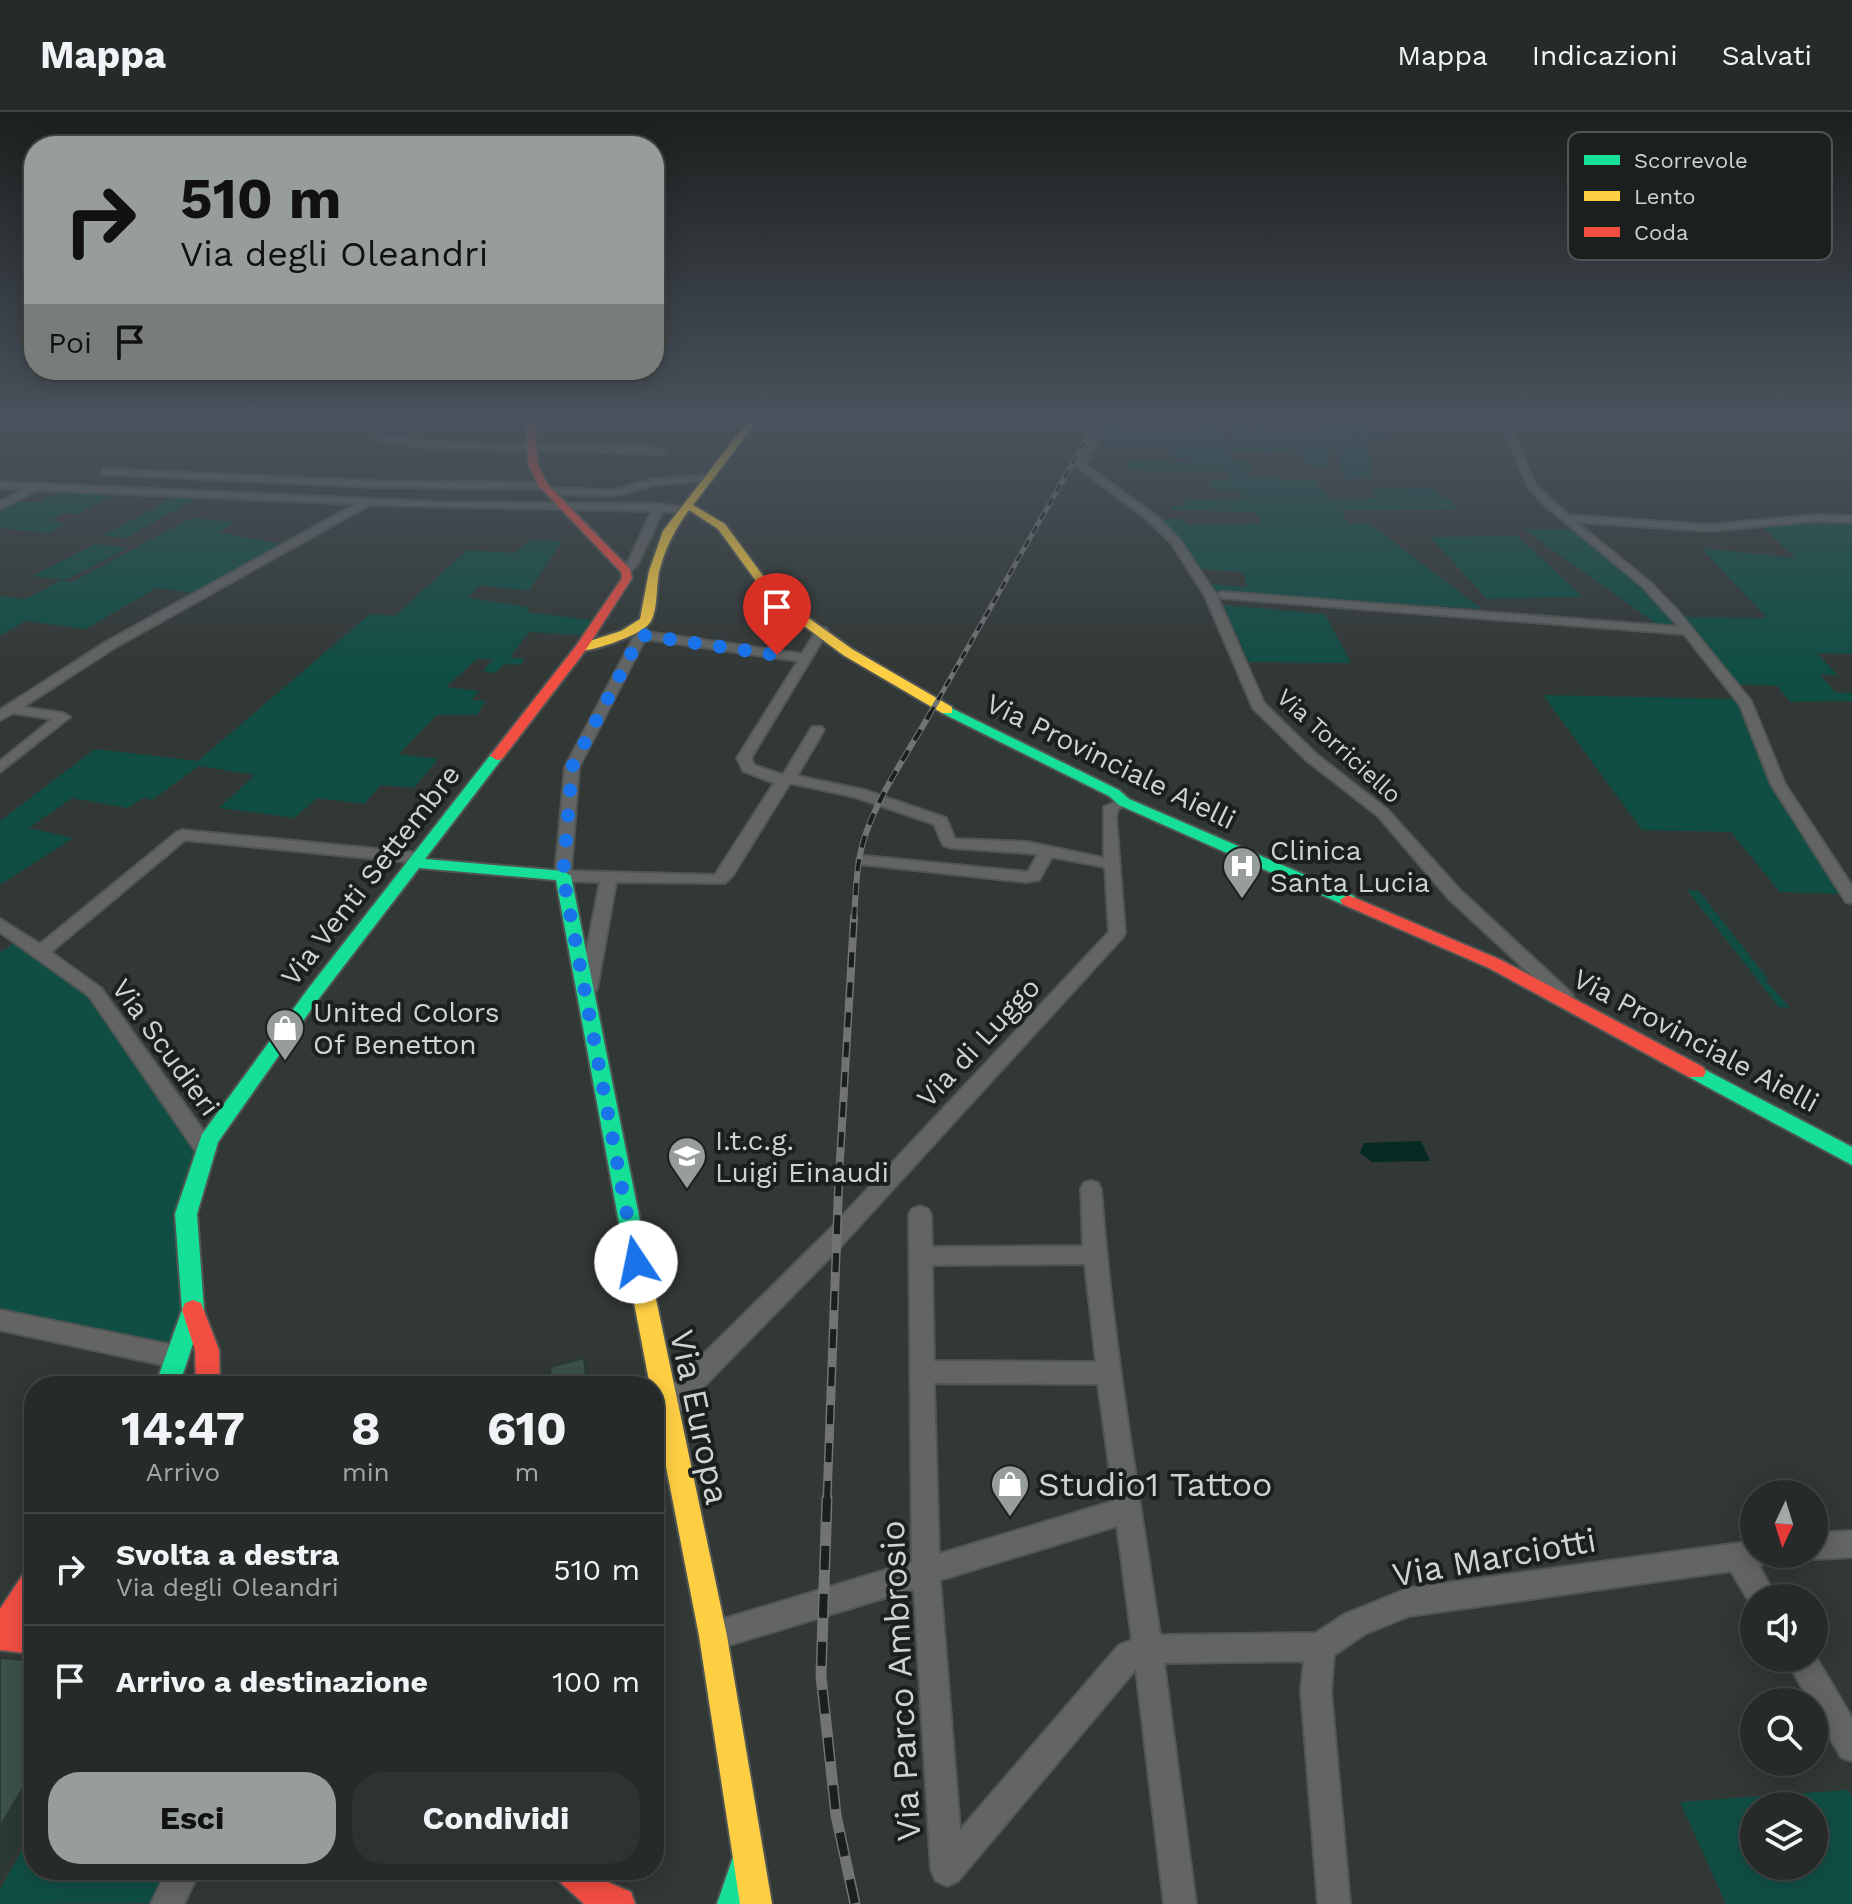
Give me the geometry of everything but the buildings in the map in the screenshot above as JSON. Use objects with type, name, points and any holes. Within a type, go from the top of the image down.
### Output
[{"type":"main road","points":[[560,504],[626,571]]},
{"type":"main road","points":[[581,648],[641,631],[650,607],[654,571],[662,543],[690,504]]},
{"type":"main road","name":"Via Provinciale Aielli","points":[[687,507],[702,510],[726,531],[760,579],[805,620],[925,700],[1114,793],[1124,802],[1495,964],[1852,1157]]},
{"type":"main road","name":"Via Venti Settembre","points":[[193,1310],[186,1214],[207,1145],[314,993],[581,648],[627,578],[626,571]]},
{"type":"main road","points":[[416,860],[563,876]]},
{"type":"main road","name":"Via Europa","points":[[563,876],[659,1376]]},
{"type":"main road","points":[[170,1376],[193,1310]]},
{"type":"main road","points":[[193,1310],[207,1350],[208,1376]]},
{"type":"main road","name":"Via Europa","points":[[664,1404],[713,1636],[756,1904]]},
{"type":"main road","points":[[24,1598],[0,1634],[24,1638]]},
{"type":"main road","points":[[733,1904],[748,1854]]},
{"type":"main road","points":[[581,1880],[601,1899],[619,1904]]},
{"type":"street","points":[[5,712],[110,645],[364,504]]},
{"type":"street","points":[[631,504],[687,507]]},
{"type":"street","name":"Via Torriciello","points":[[1132,504],[1176,542],[1211,596],[1258,705],[1311,757],[1383,813],[1454,894],[1574,1006]]},
{"type":"street","points":[[1552,504],[1646,584],[1746,704],[1778,784],[1852,898]]},
{"type":"street","points":[[626,571],[632,566],[659,507]]},
{"type":"street","points":[[1567,518],[1709,528],[1816,518],[1852,519]]},
{"type":"street","points":[[1222,595],[1479,612],[1688,631]]},
{"type":"street","points":[[641,631],[804,658]]},
{"type":"street","name":"Via Europa","points":[[563,876],[572,767],[641,631]]},
{"type":"street","points":[[822,631],[744,758],[748,768],[785,779],[859,793],[941,821],[948,842],[957,845],[1028,847],[1112,864]]},
{"type":"street","points":[[0,768],[63,717],[5,712]]},
{"type":"street","points":[[563,876],[719,880],[817,730]]},
{"type":"street","name":"Via di Luggo","points":[[665,1409],[835,1238],[1117,933],[1109,816],[1111,807],[1124,802]]},
{"type":"street","points":[[40,953],[182,835],[416,860]]},
{"type":"street","points":[[865,861],[1033,877],[1047,852]]},
{"type":"street","points":[[586,999],[609,879]]},
{"type":"street","name":"Via Scudieri","points":[[0,924],[95,992],[207,1145]]},
{"type":"street","points":[[0,949],[16,936]]},
{"type":"street","points":[[1091,1189],[1095,1255],[1109,1373],[1180,1904]]},
{"type":"street","name":"Via Parco Ambrosio","points":[[920,1215],[926,1569],[947,1870],[1129,1655],[1148,1649]]},
{"type":"street","points":[[921,1256],[1095,1255]]},
{"type":"street","points":[[0,1320],[177,1357]]},
{"type":"street","points":[[922,1372],[1109,1373]]},
{"type":"street","points":[[713,1636],[1127,1510]]},
{"type":"street","points":[[1828,1545],[1852,1544]]},
{"type":"street","name":"Via Marciotti","points":[[1320,1647],[1355,1624],[1409,1602],[1740,1556]]},
{"type":"street","points":[[1148,1649],[1320,1647],[1316,1691],[1334,1904]]},
{"type":"street","points":[[1808,1672],[1852,1746]]},
{"type":"street","points":[[167,1904],[179,1880]]},
{"type":"shaded area","points":[[8,504],[98,504],[78,514],[64,513],[49,521],[67,524],[48,533],[0,528],[0,508]]},
{"type":"shaded area","points":[[162,504],[188,504],[125,538],[102,536]]},
{"type":"shaded area","points":[[1185,504],[1453,504],[1460,509],[1341,510],[1348,523],[1369,523],[1482,609],[1214,591],[1210,584],[1247,587],[1243,572],[1199,569],[1158,519],[1182,519],[1188,525],[1262,523],[1255,512],[1173,510],[1172,506],[1186,506]]},
{"type":"shaded area","points":[[191,518],[235,522],[218,532],[287,545],[199,594],[156,588],[86,629],[25,621],[0,636],[0,596],[25,599],[60,581],[72,582]]},
{"type":"shaded area","points":[[1813,520],[1852,521],[1852,654],[1817,653],[1838,675],[1820,675],[1835,692],[1852,693],[1852,701],[1791,702],[1777,686],[1734,684],[1683,617],[1767,618],[1701,548],[1796,558],[1761,526]]},
{"type":"shaded area","points":[[1523,529],[1576,530],[1640,584],[1676,627],[1658,625]]},
{"type":"shaded area","points":[[1518,536],[1583,597],[1487,599],[1430,537]]},
{"type":"shaded area","points":[[530,540],[562,541],[529,591],[480,585],[468,598],[530,607],[527,612],[592,620],[581,635],[529,632],[510,657],[525,659],[520,665],[504,664],[495,673],[483,671],[493,660],[478,658],[446,687],[479,691],[472,700],[486,701],[477,715],[437,715],[399,754],[438,759],[414,788],[381,785],[364,804],[317,798],[295,818],[219,808],[255,775],[199,766],[152,800],[144,797],[128,808],[72,798],[29,828],[73,838],[0,885],[0,821],[95,749],[198,761],[370,614],[395,616],[467,550],[515,553]]},
{"type":"shaded area","points":[[95,544],[128,548],[66,580],[32,576]]},
{"type":"shaded area","points":[[1223,605],[1325,614],[1351,663],[1249,662]]},
{"type":"shaded area","points":[[1543,695],[1735,699],[1771,778],[1841,894],[1780,892],[1731,832],[1642,830]]},
{"type":"shaded area","points":[[1687,890],[1699,891],[1768,979],[1765,980],[1790,1008],[1779,1007]]},
{"type":"shaded area","points":[[15,942],[90,995],[197,1153],[184,1309],[173,1349],[0,1313],[0,953]]},
{"type":"shaded area","points":[[1421,1141],[1430,1161],[1372,1162],[1360,1153],[1364,1143]]},
{"type":"shaded area","points":[[1848,1790],[1852,1797],[1852,1904],[1726,1904],[1680,1802],[1740,1798],[1740,1880],[1828,1880],[1828,1792],[1820,1792]]},
{"type":"shaded area","points":[[24,1847],[24,1880],[167,1880],[155,1903],[0,1904],[0,1889]]},
{"type":"railway","points":[[930,714],[1049,504]]},
{"type":"railway","points":[[854,919],[859,859],[864,839],[885,790],[931,712]]},
{"type":"railway","points":[[839,1177],[854,917]]},
{"type":"railway","points":[[827,1500],[839,1175]]},
{"type":"railway","points":[[827,1498],[821,1676],[836,1815],[855,1904]]},
{"type":"traffic: fast","points":[[947,710],[1114,793],[1124,802],[1348,900]]},
{"type":"traffic: fast","points":[[170,1376],[193,1310],[186,1214],[209,1140],[314,993],[497,756]]},
{"type":"traffic: fast","points":[[414,863],[563,876],[638,1266]]},
{"type":"traffic: fast","points":[[1696,1072],[1852,1157]]},
{"type":"traffic: fast","points":[[733,1904],[746,1862]]},
{"type":"traffic: slow","points":[[581,648],[625,634],[640,627],[646,620],[654,571],[668,531],[689,504]]},
{"type":"traffic: slow","points":[[688,506],[701,511],[721,526],[760,579],[799,617],[848,652],[947,710]]},
{"type":"traffic: slow","points":[[638,1266],[660,1376]]},
{"type":"traffic: slow","points":[[664,1394],[713,1636],[756,1904]]},
{"type":"traffic: jam","points":[[497,756],[581,648],[627,578],[626,571],[561,504]]},
{"type":"traffic: jam","points":[[1348,900],[1495,964],[1696,1072]]},
{"type":"traffic: jam","points":[[193,1310],[207,1350],[208,1376]]},
{"type":"traffic: jam","points":[[0,1633],[24,1598]]},
{"type":"traffic: jam","points":[[0,1636],[24,1639]]},
{"type":"traffic: jam","points":[[581,1880],[598,1895],[619,1904]]},
{"type":"place","name":"Clinica Santa Lucia","points":[[1242,900]]},
{"type":"place","name":"United Colors Of Benetton","points":[[285,1062]]},
{"type":"place","name":"I.t.c.g. Luigi Einaudi","points":[[687,1190]]},
{"type":"place","name":"Studio1 Tattoo","points":[[1010,1518]]},
{"type":"route","points":[[636,1262],[563,876],[572,767],[641,635],[777,655]]}]
